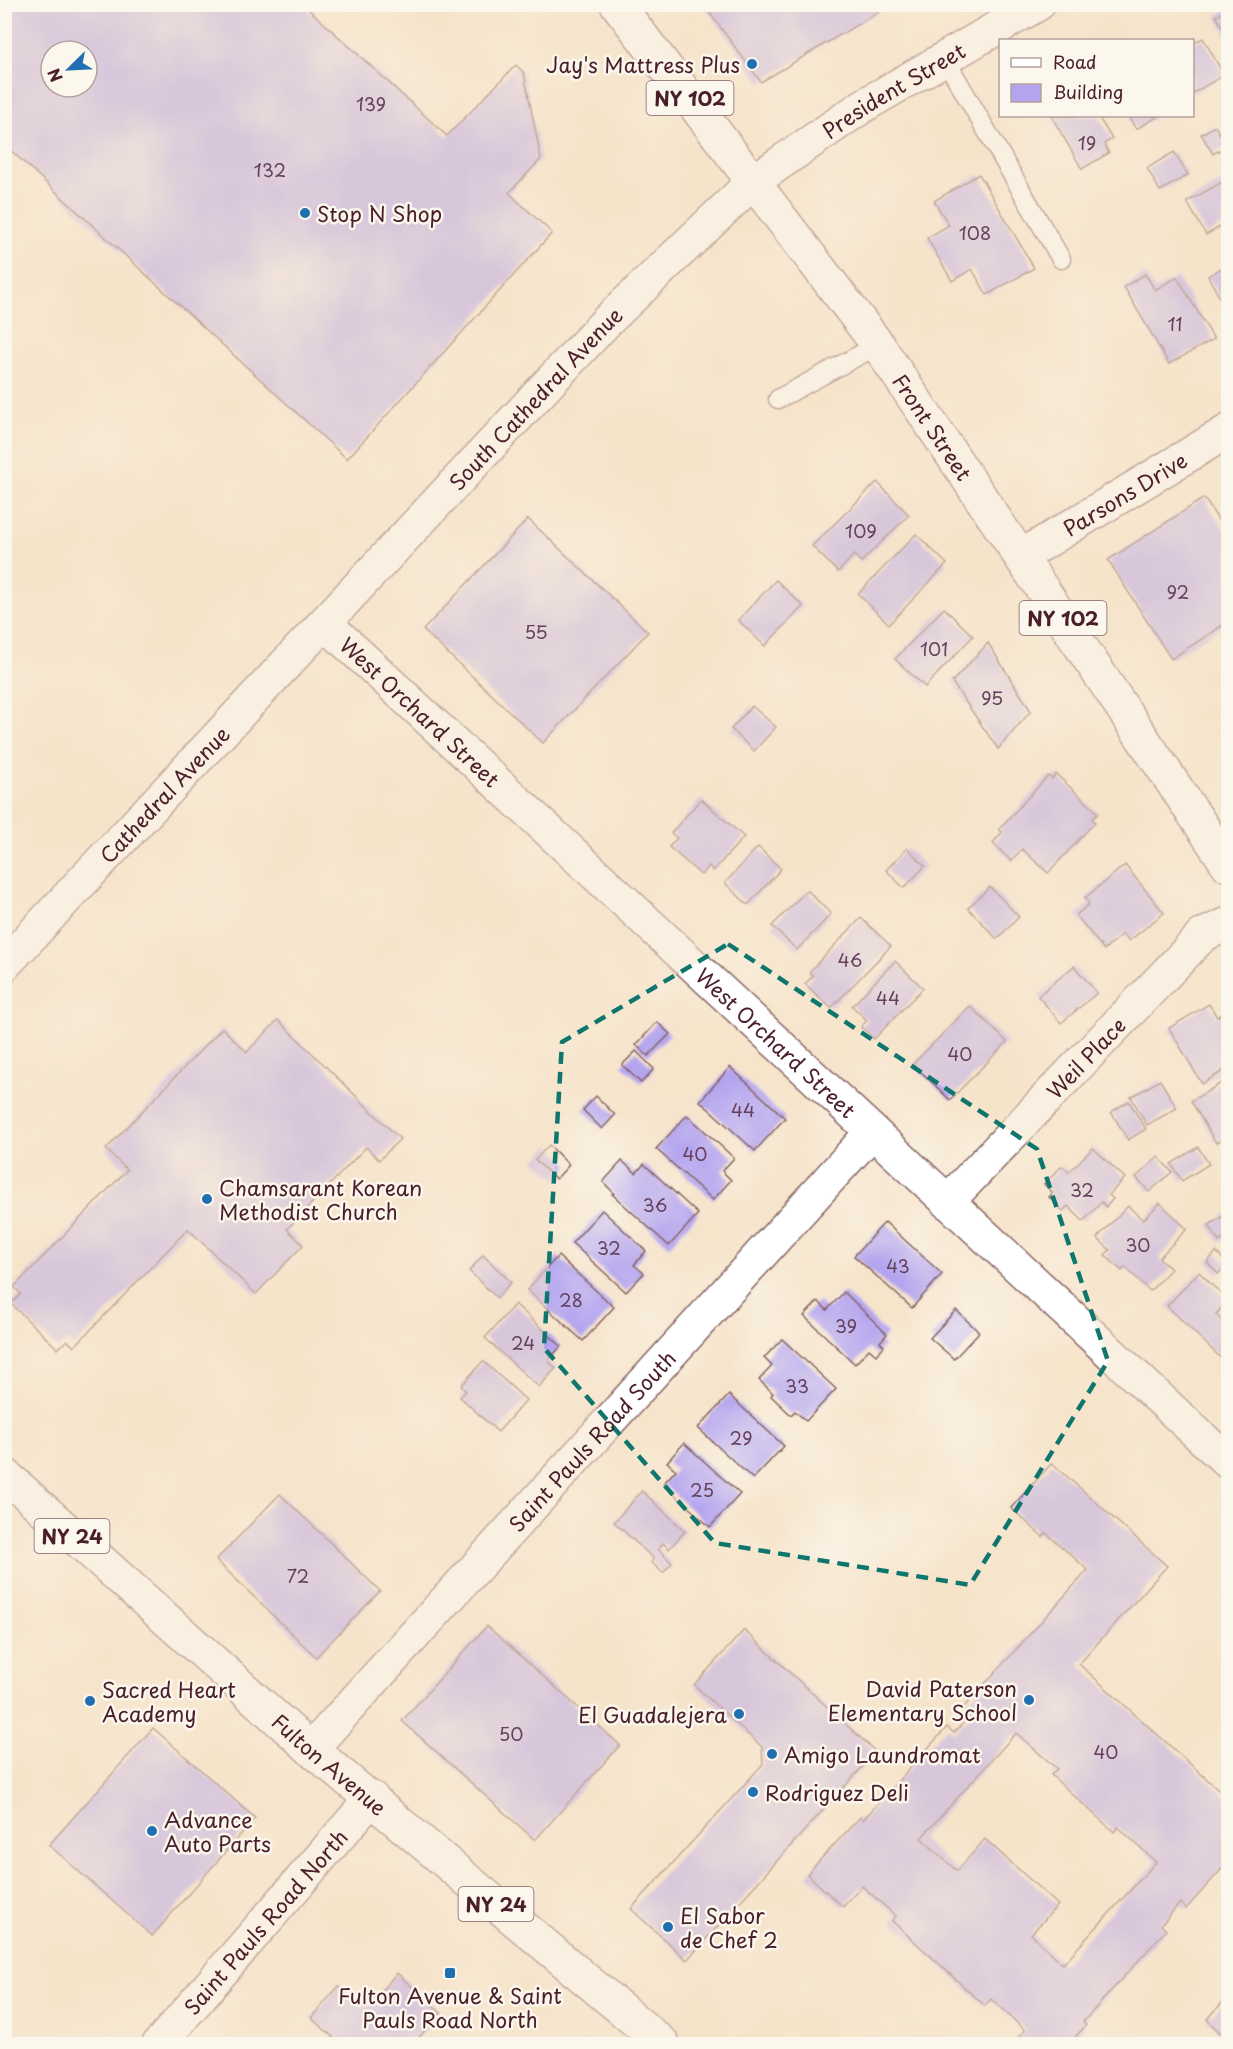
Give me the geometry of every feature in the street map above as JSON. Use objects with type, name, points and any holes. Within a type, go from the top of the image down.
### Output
[{"type":"street","name":"Front Street","points":[[617,4],[878,345],[1228,865]]},
{"type":"street","name":"President Street","points":[[754,181],[863,106],[1038,4]]},
{"type":"street","name":"South Cathedral Avenue","points":[[325,624],[606,322],[754,181]]},
{"type":"street","name":"Parsons Drive","points":[[1022,556],[1228,431]]},
{"type":"street","name":"Cathedral Avenue","points":[[4,965],[325,624]]},
{"type":"street","name":"West Orchard Street","points":[[325,624],[1228,1462]]},
{"type":"street","name":"Weil Place","points":[[947,1202],[1203,935],[1228,924]]},
{"type":"street","name":"Saint Pauls Road South","points":[[311,1749],[872,1132]]},
{"type":"street","name":"Fulton Avenue","points":[[4,1474],[311,1749],[663,2044]]},
{"type":"street","name":"Saint Pauls Road North","points":[[159,2044],[372,1798]]},
{"type":"lane","points":[[945,58],[1061,259]]},
{"type":"lane","points":[[778,399],[878,345]]},
{"type":"highlighted area","points":[[728,944],[1037,1149],[1108,1361],[970,1585],[715,1543],[544,1348],[562,1042]]},
{"type":"building","points":[[703,4],[892,4],[761,82]]},
{"type":"building","name":"Stop N Shop","points":[[5,5],[304,5],[447,136],[516,65],[524,73],[541,159],[509,193],[552,233],[347,459],[5,145]]},
{"type":"building","points":[[1228,9],[1228,37],[1216,16]]},
{"type":"building","points":[[1203,38],[1224,75],[1194,93],[1194,43]]},
{"type":"building","points":[[1052,117],[1099,117],[1112,139],[1104,144],[1109,153],[1082,169]]},
{"type":"building","points":[[1129,117],[1157,117],[1136,129]]},
{"type":"building","points":[[1215,126],[1227,146],[1213,154],[1201,134]]},
{"type":"building","points":[[1174,152],[1188,175],[1160,191],[1147,168]]},
{"type":"building","points":[[979,174],[1034,268],[987,295],[972,269],[952,281],[927,238],[949,225],[934,201]]},
{"type":"building","points":[[1222,182],[1228,194],[1228,222],[1206,235],[1187,202]]},
{"type":"building","points":[[1228,264],[1228,313],[1208,276]]},
{"type":"building","points":[[1145,274],[1155,290],[1177,277],[1214,339],[1169,364],[1124,287]]},
{"type":"building","points":[[877,482],[909,515],[861,562],[854,555],[838,572],[812,546]]},
{"type":"building","points":[[1204,498],[1228,535],[1228,622],[1171,659],[1108,560]]},
{"type":"building","points":[[528,519],[648,632],[543,743],[423,630]]},
{"type":"building","points":[[916,534],[947,564],[889,624],[858,594]]},
{"type":"building","points":[[776,580],[803,606],[765,646],[738,620]]},
{"type":"building","points":[[944,608],[973,636],[925,687],[895,659]]},
{"type":"building","points":[[988,643],[1031,711],[998,749],[952,682]]},
{"type":"building","points":[[752,706],[776,727],[754,751],[731,729]]},
{"type":"building","points":[[1056,774],[1098,813],[1092,819],[1095,822],[1048,873],[1022,849],[1011,861],[993,843],[1002,832],[999,829],[1048,776],[1052,779]]},
{"type":"building","points":[[701,799],[744,837],[713,871],[709,866],[701,875],[669,847],[677,838],[671,833]]},
{"type":"building","points":[[758,847],[781,869],[748,905],[725,883]]},
{"type":"building","points":[[907,848],[925,866],[904,888],[886,870]]},
{"type":"building","points":[[1125,865],[1164,913],[1129,941],[1123,934],[1104,950],[1076,915],[1089,904],[1085,898]]},
{"type":"building","points":[[990,887],[1019,917],[997,939],[968,908]]},
{"type":"building","points":[[807,890],[831,914],[797,950],[772,926]]},
{"type":"building","points":[[861,918],[891,946],[831,1008],[805,984],[813,976],[809,972]]},
{"type":"building","points":[[895,961],[923,988],[874,1039],[861,1027],[867,1020],[852,1006]]},
{"type":"building","points":[[1074,966],[1097,993],[1061,1023],[1038,996]]},
{"type":"building","points":[[1209,1004],[1217,1017],[1227,1011],[1228,1013],[1228,1068],[1202,1084],[1169,1028]]},
{"type":"building","points":[[970,1006],[1007,1042],[950,1100],[913,1064]]},
{"type":"building","name":"Chamsarant Korean Methodist Church","points":[[278,1020],[400,1139],[379,1160],[366,1147],[287,1229],[303,1245],[256,1294],[188,1229],[74,1347],[67,1340],[58,1349],[11,1304],[21,1294],[14,1287],[127,1170],[106,1149],[222,1028],[247,1052]]},
{"type":"building","points":[[657,1022],[670,1034],[648,1056],[636,1045]]},
{"type":"building","points":[[636,1051],[654,1069],[641,1083],[622,1065]]},
{"type":"building","points":[[730,1067],[785,1118],[755,1151],[700,1101]]},
{"type":"building","points":[[1228,1079],[1228,1135],[1216,1143],[1191,1101]]},
{"type":"building","points":[[1160,1080],[1177,1108],[1147,1125],[1131,1097]]},
{"type":"building","points":[[596,1096],[615,1115],[602,1129],[583,1110]]},
{"type":"building","points":[[1129,1101],[1146,1129],[1128,1140],[1111,1112]]},
{"type":"building","points":[[687,1115],[734,1158],[722,1171],[731,1180],[713,1200],[656,1149]]},
{"type":"building","points":[[549,1145],[569,1165],[556,1179],[535,1160]]},
{"type":"building","points":[[1198,1147],[1209,1164],[1182,1181],[1171,1164]]},
{"type":"building","points":[[1093,1148],[1125,1178],[1109,1195],[1113,1199],[1106,1207],[1102,1202],[1083,1221],[1068,1206],[1063,1211],[1049,1197],[1053,1193],[1044,1184],[1062,1166],[1069,1172]]},
{"type":"building","points":[[1158,1157],[1172,1172],[1149,1192],[1136,1177]]},
{"type":"building","points":[[622,1161],[636,1173],[644,1164],[698,1214],[669,1246],[612,1194],[614,1193],[603,1182]]},
{"type":"building","points":[[1160,1203],[1187,1229],[1159,1258],[1171,1269],[1150,1291],[1125,1267],[1122,1271],[1105,1255],[1110,1250],[1097,1238],[1128,1206],[1143,1220]]},
{"type":"building","points":[[602,1210],[646,1251],[634,1265],[644,1273],[626,1292],[572,1243]]},
{"type":"building","points":[[1228,1213],[1228,1236],[1219,1242],[1209,1225]]},
{"type":"building","points":[[885,1222],[942,1274],[912,1308],[854,1256]]},
{"type":"building","points":[[1216,1252],[1228,1264],[1218,1274],[1207,1262]]},
{"type":"building","points":[[483,1255],[511,1282],[497,1298],[469,1271]]},
{"type":"building","points":[[558,1256],[614,1307],[583,1341],[527,1290]]},
{"type":"building","points":[[1199,1272],[1228,1301],[1216,1314],[1228,1327],[1228,1365],[1167,1306]]},
{"type":"building","points":[[844,1292],[887,1334],[880,1342],[884,1346],[876,1355],[869,1349],[855,1364],[804,1316],[818,1301],[827,1310]]},
{"type":"building","points":[[515,1304],[561,1346],[548,1361],[556,1368],[539,1387],[485,1338]]},
{"type":"building","points":[[956,1310],[979,1332],[954,1359],[930,1338]]},
{"type":"building","points":[[782,1339],[836,1389],[806,1421],[795,1411],[791,1415],[771,1396],[773,1393],[759,1380],[772,1366],[764,1358]]},
{"type":"building","points":[[483,1361],[526,1400],[498,1432],[460,1397],[466,1391],[461,1386]]},
{"type":"building","points":[[729,1395],[784,1446],[753,1479],[698,1428]]},
{"type":"building","points":[[684,1443],[740,1494],[710,1527],[663,1484],[676,1470],[667,1462]]},
{"type":"building","points":[[1052,1463],[1167,1566],[1079,1664],[1228,1798],[1228,1862],[1186,1909],[1180,1903],[1161,1925],[1166,1930],[1083,2022],[1086,2025],[1069,2044],[1012,2044],[1025,2030],[991,1999],[985,2006],[892,1921],[896,1916],[862,1886],[843,1907],[807,1874],[860,1817],[863,1820],[947,1727],[954,1733],[970,1715],[962,1709],[1088,1570],[1046,1533],[1043,1537],[1011,1508]],"holes":[[[1016,1733],[1057,1769],[1051,1775],[1114,1832],[1118,1827],[1156,1862],[1063,1964],[1031,1934],[1058,1905],[985,1839],[957,1871],[921,1838]]]},
{"type":"building","points":[[642,1491],[685,1531],[669,1549],[663,1543],[658,1549],[672,1563],[663,1573],[651,1562],[654,1559],[614,1522]]},
{"type":"building","points":[[280,1494],[380,1591],[316,1657],[216,1560]]},
{"type":"building","points":[[487,1626],[620,1745],[535,1840],[402,1721]]},
{"type":"building","points":[[744,1630],[876,1752],[687,1960],[631,1909],[763,1764],[762,1747],[694,1685]]},
{"type":"building","name":"Advance Auto Parts","points":[[153,1728],[255,1818],[152,1936],[49,1845]]},
{"type":"building","points":[[397,1973],[441,2013],[413,2044],[327,2044],[333,2037],[311,2018],[339,1986],[365,2009]]},
{"type":"building","points":[[1228,1996],[1228,2040],[1207,2020]]},
{"type":"place","name":"Jay's Mattress Plus","points":[[752,64]]},
{"type":"place","name":"Stop N Shop","points":[[305,213]]},
{"type":"place","name":"Chamsarant Korean Methodist Church","points":[[207,1199]]},
{"type":"place","name":"David Paterson Elementary School","points":[[1029,1700]]},
{"type":"place","name":"Sacred Heart Academy","points":[[90,1701]]},
{"type":"place","name":"El Guadalejera","points":[[739,1714]]},
{"type":"place","name":"Amigo Laundromat","points":[[772,1754]]},
{"type":"place","name":"Rodriguez Deli","points":[[753,1792]]},
{"type":"place","name":"Advance Auto Parts","points":[[152,1831]]},
{"type":"place","name":"El Sabor de Chef 2","points":[[668,1927]]},
{"type":"place","name":"Fulton Avenue & Saint Pauls Road North","points":[[450,1973]]}]
